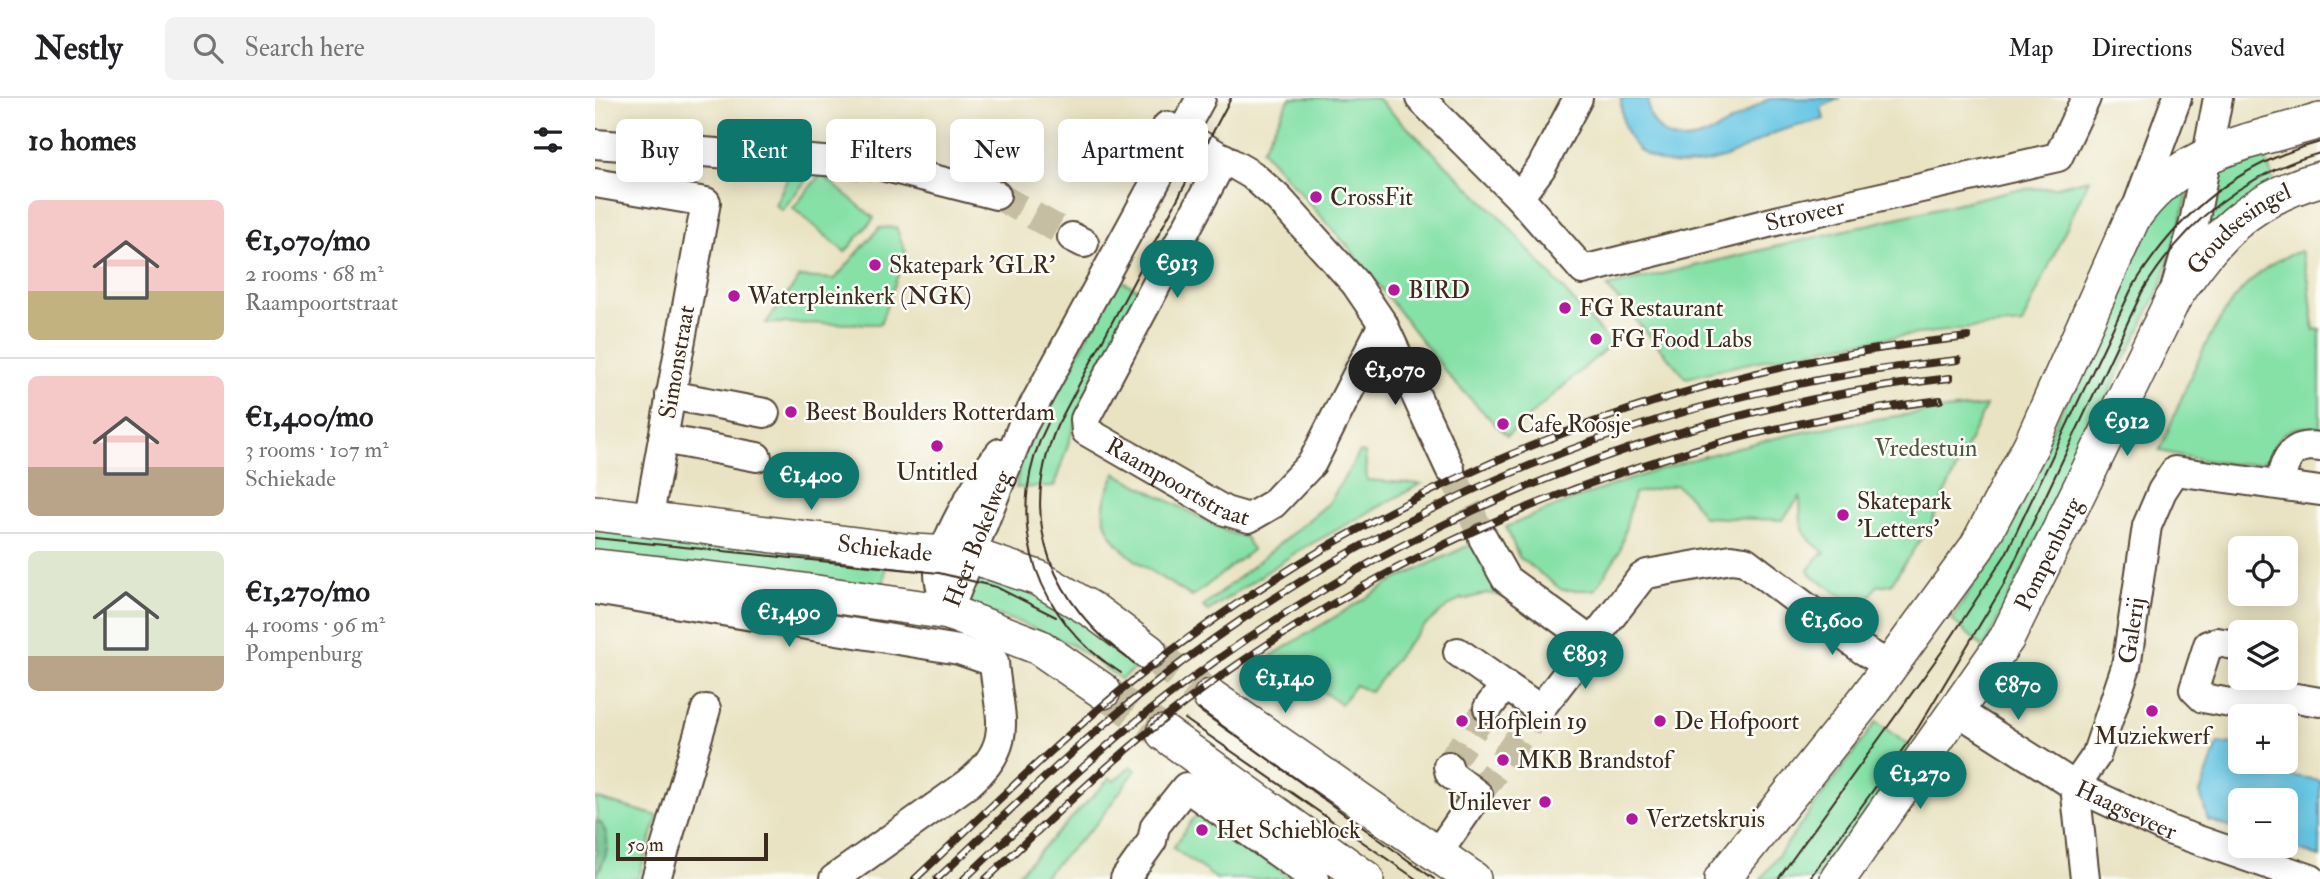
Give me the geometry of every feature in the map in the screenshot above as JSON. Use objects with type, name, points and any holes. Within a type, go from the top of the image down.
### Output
[{"type":"main road","points":[[1726,872],[1947,590],[2000,506],[2132,219],[2163,183],[2207,155],[2320,121]]},
{"type":"main road","name":"Goudsesingel","points":[[2173,299],[2213,243],[2248,210],[2276,194],[2320,179]]},
{"type":"main road","name":"Pompenburg","points":[[1838,879],[2007,638],[2032,593],[2173,299]]},
{"type":"main road","name":"Schiekade","points":[[595,513],[957,555],[1038,578],[1094,611],[1149,652]]},
{"type":"main road","points":[[595,567],[768,586],[949,612],[1039,648],[1103,691]]},
{"type":"main road","points":[[1211,697],[1473,879]]},
{"type":"main road","points":[[1164,733],[1366,879]]},
{"type":"street","name":"Heer Bokelweg","points":[[1177,119],[1182,98]]},
{"type":"street","name":"Heer Bokelweg","points":[[1183,119],[1201,98]]},
{"type":"street","points":[[1420,98],[1519,197],[1541,169],[1579,98]]},
{"type":"street","name":"Stroveer","points":[[1519,197],[1583,270],[1780,220],[2058,157],[2086,98]]},
{"type":"street","points":[[2132,219],[2177,98]]},
{"type":"street","name":"Pompenburg","points":[[2173,299],[2194,223],[2218,98]]},
{"type":"street","points":[[595,144],[878,165],[996,195]]},
{"type":"street","points":[[1208,149],[1252,175],[1279,199],[1355,283],[1383,324],[1450,469]]},
{"type":"street","name":"Raampoortstraat","points":[[1224,158],[1084,425],[1086,431],[1225,510],[1249,519],[1273,504],[1312,463],[1383,324]]},
{"type":"street","name":"Heer Bokelweg","points":[[949,612],[957,555],[1116,252],[1149,182]]},
{"type":"street","name":"Simonstraat","points":[[595,183],[706,202],[648,521]]},
{"type":"street","points":[[670,395],[765,413]]},
{"type":"street","points":[[663,439],[757,457]]},
{"type":"street","points":[[2320,447],[2297,449],[2283,462],[2280,484],[2320,491]]},
{"type":"street","name":"Galerij","points":[[2075,786],[2096,756],[2126,667],[2147,526],[2162,491],[2175,471],[2280,484]]},
{"type":"street","points":[[1483,538],[1506,579],[1592,642]]},
{"type":"street","points":[[1458,652],[1540,709],[1634,585],[1647,574],[1731,559],[1745,561],[1863,650],[1890,666]]},
{"type":"street","points":[[595,590],[959,650],[994,662],[1003,734],[986,767],[969,783],[834,879]]},
{"type":"street","points":[[2228,644],[2214,642],[2208,645],[2194,689],[2203,698],[2238,705],[2244,704],[2248,690]]},
{"type":"street","points":[[1488,708],[1505,685]]},
{"type":"street","points":[[2273,690],[2320,702]]},
{"type":"street","points":[[656,879],[706,709]]},
{"type":"street","name":"Haagseveer","points":[[1956,710],[2075,786],[2169,830],[2311,879]]},
{"type":"street","points":[[1437,853],[1478,795],[1450,774],[1448,766]]},
{"type":"street","points":[[2075,786],[2085,879]]},
{"type":"street","points":[[1125,879],[1152,841],[1155,826],[1187,787],[1315,879]]},
{"type":"green space","points":[[1290,98],[1377,98],[1499,216],[1611,344],[1507,436],[1453,381],[1351,250],[1262,150]]},
{"type":"green space","points":[[2261,147],[2275,184],[2200,241],[2217,160]]},
{"type":"green space","points":[[821,174],[826,182],[831,182],[874,218],[845,252],[793,208]]},
{"type":"green space","points":[[2089,179],[2022,324],[1853,343],[1770,358],[1686,378],[1607,287],[2013,190],[2057,187]]},
{"type":"green space","points":[[786,182],[805,182],[782,210],[775,205]]},
{"type":"green space","points":[[2191,184],[2161,286],[1984,648],[1952,620],[1995,549],[2157,209]]},
{"type":"green space","name":"Skatepark 'GLR'","points":[[896,227],[906,253],[880,324],[766,323],[800,277],[835,279],[879,228]]},
{"type":"green space","points":[[2301,251],[2309,282],[2314,330],[2320,329],[2320,428],[2302,427],[2288,431],[2277,441],[2270,458],[2247,464],[2216,462],[2159,451],[2197,363],[2229,306],[2249,282],[2273,263]]},
{"type":"green space","points":[[1118,279],[1139,290],[1075,424],[1054,486],[1016,488],[1019,464]]},
{"type":"green space","name":"Vredestuin","points":[[1986,406],[1931,523],[1891,584],[1877,586],[1865,603],[1849,601],[1810,574],[1808,570],[1821,554],[1825,553],[1803,530],[1800,497],[1782,520],[1703,517],[1690,497],[1676,485],[1634,493],[1620,550],[1596,589],[1591,590],[1562,590],[1519,557],[1506,527],[1623,482],[1740,447],[1860,422]]},
{"type":"green space","points":[[1360,452],[1365,453],[1367,480],[1421,484],[1298,551],[1208,611],[1203,607],[1329,503]]},
{"type":"green space","points":[[1115,473],[1228,532],[1246,538],[1252,550],[1192,597],[1139,563],[1116,542],[1108,530],[1104,504]]},
{"type":"green space","points":[[595,530],[887,557],[883,589],[595,556]]},
{"type":"green space","points":[[1474,543],[1511,598],[1487,593],[1463,600],[1462,598],[1447,607],[1411,640],[1371,692],[1355,685],[1341,704],[1271,656],[1397,579]]},
{"type":"green space","points":[[978,570],[1010,579],[1143,662],[1121,679],[1072,645],[1021,623],[967,605]]},
{"type":"green space","points":[[1876,722],[1917,751],[1825,879],[1761,879]]},
{"type":"green space","points":[[1131,766],[1136,770],[1096,824],[1041,879],[1013,879],[1110,778],[1114,781]]},
{"type":"green space","points":[[595,798],[658,816],[638,879],[595,879],[602,866]]},
{"type":"green space","name":"Het Schieblock","points":[[1198,812],[1292,879],[1217,879],[1173,848]]},
{"type":"green space","points":[[596,822],[601,823],[607,836],[607,849],[606,856],[595,874]]},
{"type":"water","points":[[1621,98],[1649,98],[1650,114],[1658,128],[1670,137],[1684,140],[1714,132],[1769,99],[1840,98],[1821,107],[1824,119],[1778,132],[1723,158],[1685,165],[1652,158],[1639,150],[1629,137],[1623,120]]},
{"type":"water","points":[[2218,743],[2228,744],[2228,774],[2282,774],[2320,780],[2320,857],[2298,850],[2298,788],[2228,788],[2228,827],[2208,820],[2200,793]]},
{"type":"tunnel","points":[[996,195],[1072,237]]},
{"type":"tunnel","points":[[1450,469],[1483,538]]},
{"type":"tunnel","points":[[1149,652],[1211,697]]},
{"type":"tunnel","points":[[1103,691],[1164,733]]},
{"type":"tunnel","points":[[1448,766],[1488,708]]},
{"type":"tunnel","points":[[1478,795],[1540,709]]},
{"type":"tram line","points":[[1134,663],[1082,615],[1063,588],[1050,559],[1042,528],[1040,496],[1045,462],[1057,426],[1231,98]]},
{"type":"tram line","points":[[1778,879],[1943,650],[2006,554],[2131,290],[2148,263],[2188,216],[2210,196],[2261,164],[2320,142]]},
{"type":"tram line","points":[[1809,879],[1918,728],[2003,586],[2142,292],[2158,267],[2196,223],[2240,188],[2291,162],[2320,153]]},
{"type":"tram line","points":[[1048,423],[1035,456],[1028,489],[1027,521],[1031,553],[1042,584],[1058,613],[1079,639],[1105,662]]},
{"type":"tram line","points":[[595,538],[939,573],[996,587],[1056,617]]},
{"type":"tram line","points":[[1098,657],[1121,673]]},
{"type":"tram line","points":[[1199,709],[1434,879]]},
{"type":"tram line","points":[[1185,719],[1416,879]]},
{"type":"railway","points":[[915,879],[1056,746],[1145,671],[1237,604],[1332,544],[1431,491],[1533,445],[1638,407],[1746,376],[1856,353],[1968,337]]},
{"type":"railway","points":[[937,879],[1069,756],[1151,686],[1240,621],[1334,562],[1431,510],[1531,465],[1635,427],[1741,397],[1848,375],[1958,360]]},
{"type":"railway","points":[[964,879],[1089,762],[1167,697],[1254,634],[1345,577],[1439,527],[1536,483],[1636,446],[1739,416],[1844,393],[1950,378]]},
{"type":"railway","points":[[986,879],[1112,763],[1191,698],[1275,639],[1363,587],[1453,540],[1546,500],[1642,466],[1739,438],[1839,416],[1940,400]]},
{"type":"place","name":"CrossFit","points":[[1316,197]]},
{"type":"place","name":"Skatepark 'GLR'","points":[[875,265]]},
{"type":"place","name":"BIRD","points":[[1394,290]]},
{"type":"place","name":"Waterpleinkerk (NGK)","points":[[734,296]]},
{"type":"place","name":"FG Restaurant","points":[[1565,308]]},
{"type":"place","name":"FG Food Labs","points":[[1596,339]]},
{"type":"place","name":"Beest Boulders Rotterdam","points":[[791,412]]},
{"type":"place","name":"Cafe Roosje","points":[[1503,424]]},
{"type":"place","name":"Untitled","points":[[937,446]]},
{"type":"place","name":"Skatepark 'Letters'","points":[[1843,515]]},
{"type":"place","name":"Muziekwerf","points":[[2152,711]]},
{"type":"place","name":"Hofplein 19","points":[[1462,721]]},
{"type":"place","name":"De Hofpoort","points":[[1660,721]]},
{"type":"place","name":"MKB Brandstof","points":[[1503,760]]},
{"type":"place","name":"Unilever","points":[[1545,802]]},
{"type":"place","name":"Verzetskruis","points":[[1632,819]]},
{"type":"place","name":"Het Schieblock","points":[[1202,830]]}]
